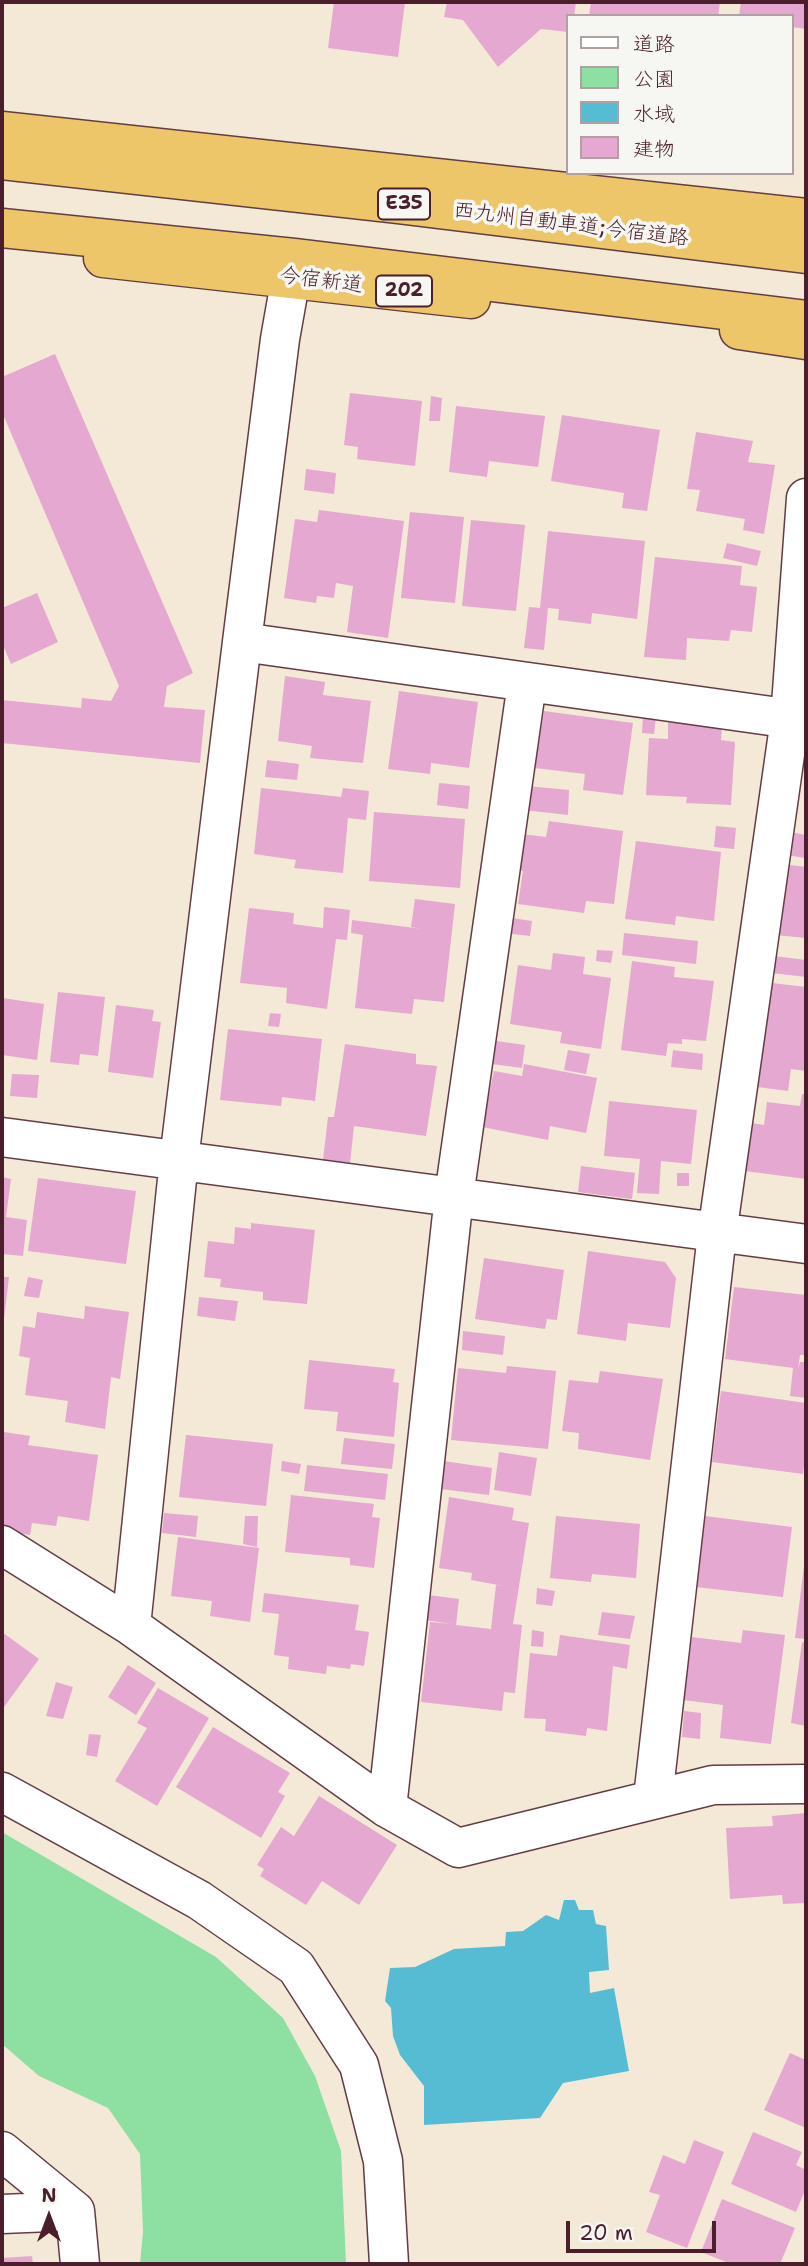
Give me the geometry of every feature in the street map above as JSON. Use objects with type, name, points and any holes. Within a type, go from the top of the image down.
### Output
[{"type":"highway","points":[[2,131],[806,218]]},
{"type":"highway","name":"西九州自動車道;今宿道路","points":[[2,160],[400,204],[806,254]]},
{"type":"highway","points":[[2,228],[307,260],[806,320]]},
{"type":"highway","name":"今宿新道","points":[[2,247],[291,277],[806,340]]},
{"type":"street","points":[[131,1626],[179,1160],[280,338],[291,277]]},
{"type":"street","points":[[653,1798],[717,1234],[798,720],[806,498]]},
{"type":"street","points":[[242,642],[798,720]]},
{"type":"street","points":[[387,1808],[454,1196],[527,683]]},
{"type":"street","points":[[2,1137],[806,1244]]},
{"type":"street","points":[[2,1545],[131,1626],[387,1808],[458,1847],[713,1785],[806,1784]]},
{"type":"street","points":[[2,1792],[199,1900],[296,1967],[359,2065],[383,2161],[389,2264]]},
{"type":"street","points":[[2,2151],[75,2211],[80,2264]]},
{"type":"street","points":[[2,2214],[75,2211]]},
{"type":"green space","points":[[2,1832],[216,1957],[283,2018],[315,2076],[341,2151],[346,2264],[140,2264],[143,2232],[140,2154],[108,2108],[39,2076],[2,2044]]},
{"type":"water","points":[[564,1900],[575,1900],[579,1910],[593,1910],[596,1924],[606,1926],[609,1970],[589,1972],[590,1993],[614,1988],[629,2071],[563,2083],[540,2118],[424,2125],[424,2086],[400,2055],[393,2036],[391,2008],[385,2001],[390,1968],[415,1967],[454,1949],[505,1946],[506,1932],[523,1931],[546,1915],[559,1920]]},
{"type":"building","points":[[334,2],[405,2],[398,57],[328,48]]},
{"type":"building","points":[[447,2],[576,2],[574,14],[566,14],[566,32],[541,29],[498,67],[463,20],[444,17]]},
{"type":"building","points":[[591,2],[720,2],[718,14],[589,14]]},
{"type":"building","points":[[741,2],[806,2],[806,29],[794,27],[794,14],[739,14]]},
{"type":"building","points":[[55,354],[193,673],[167,686],[164,707],[205,710],[200,763],[2,743],[2,700],[81,708],[82,698],[111,701],[119,686],[2,412],[2,377]]},
{"type":"building","points":[[350,393],[422,401],[415,466],[357,459],[358,447],[344,445]]},
{"type":"building","points":[[431,396],[442,398],[440,421],[429,421]]},
{"type":"building","points":[[456,406],[545,416],[538,467],[489,461],[487,477],[449,472]]},
{"type":"building","points":[[562,415],[660,430],[647,511],[622,508],[624,493],[551,481]]},
{"type":"building","points":[[696,432],[753,441],[748,462],[775,465],[764,534],[743,530],[745,519],[696,511],[700,490],[687,489]]},
{"type":"building","points":[[306,469],[336,473],[334,494],[304,490]]},
{"type":"building","points":[[319,510],[404,521],[388,638],[347,632],[353,586],[336,583],[334,598],[317,596],[316,603],[284,598],[295,519],[317,522]]},
{"type":"building","points":[[410,512],[464,517],[455,603],[401,598]]},
{"type":"building","points":[[471,520],[525,525],[516,611],[462,606]]},
{"type":"building","points":[[548,531],[645,541],[637,619],[592,613],[591,624],[558,620],[559,609],[548,608],[544,650],[524,648],[529,607],[540,608]]},
{"type":"building","points":[[727,543],[761,551],[757,566],[723,558]]},
{"type":"building","points":[[655,557],[742,566],[740,585],[757,587],[752,632],[731,630],[729,641],[687,638],[686,660],[644,657]]},
{"type":"building","points":[[37,593],[58,642],[11,664],[2,643],[2,608]]},
{"type":"building","points":[[285,676],[325,682],[323,695],[371,701],[363,763],[310,758],[312,746],[278,741]]},
{"type":"building","points":[[399,691],[478,702],[469,768],[431,763],[430,774],[388,769]]},
{"type":"building","points":[[544,711],[633,723],[623,795],[583,790],[585,774],[535,768]]},
{"type":"building","points":[[643,715],[656,717],[654,734],[642,733]]},
{"type":"building","points":[[668,722],[722,725],[721,740],[735,742],[731,805],[686,803],[687,797],[646,795],[649,738],[668,739]]},
{"type":"building","points":[[267,760],[299,764],[297,780],[265,777]]},
{"type":"building","points":[[439,783],[470,786],[468,809],[437,805]]},
{"type":"building","points":[[517,785],[569,790],[568,815],[515,809]]},
{"type":"building","points":[[261,788],[341,797],[343,788],[369,791],[366,820],[348,818],[343,873],[294,868],[296,860],[254,854]]},
{"type":"building","points":[[374,812],[465,819],[460,888],[369,881]]},
{"type":"building","points":[[549,821],[623,831],[614,904],[586,901],[584,913],[518,904],[523,871],[517,870],[522,834],[546,837]]},
{"type":"building","points":[[716,826],[736,828],[734,849],[714,847]]},
{"type":"building","points":[[790,832],[806,835],[806,858],[786,855]]},
{"type":"building","points":[[636,841],[721,852],[714,921],[676,916],[675,925],[625,919]]},
{"type":"building","points":[[783,864],[806,867],[806,938],[775,935]]},
{"type":"building","points":[[415,899],[455,904],[444,1002],[414,999],[412,1014],[355,1008],[363,935],[351,933],[352,920],[423,929],[411,927]]},
{"type":"building","points":[[324,907],[350,910],[347,940],[336,939],[327,1009],[286,1003],[287,988],[240,983],[249,908],[294,913],[293,924],[323,928]]},
{"type":"building","points":[[505,917],[532,921],[530,936],[503,933]]},
{"type":"building","points":[[624,933],[698,941],[696,964],[622,955]]},
{"type":"building","points":[[597,950],[613,951],[611,963],[596,961]]},
{"type":"building","points":[[553,953],[585,957],[583,974],[611,978],[601,1049],[560,1043],[562,1032],[510,1024],[518,965],[551,970]]},
{"type":"building","points":[[774,956],[806,960],[806,977],[772,973]]},
{"type":"building","points":[[632,961],[675,967],[674,977],[714,981],[706,1041],[682,1039],[682,1044],[668,1043],[666,1056],[621,1050]]},
{"type":"building","points":[[764,982],[806,987],[806,1071],[791,1069],[788,1091],[750,1086]]},
{"type":"building","points":[[58,992],[105,997],[98,1056],[80,1054],[79,1065],[50,1062]]},
{"type":"building","points":[[2,998],[44,1004],[37,1060],[2,1055]]},
{"type":"building","points":[[116,1005],[154,1010],[152,1021],[161,1022],[153,1078],[108,1072]]},
{"type":"building","points":[[270,1013],[281,1014],[279,1027],[268,1026]]},
{"type":"building","points":[[228,1029],[322,1039],[315,1101],[282,1097],[281,1106],[220,1100]]},
{"type":"building","points":[[489,1040],[525,1045],[522,1068],[485,1063]]},
{"type":"building","points":[[345,1044],[416,1054],[416,1064],[437,1066],[426,1136],[354,1126],[350,1163],[323,1160],[328,1117],[334,1117]]},
{"type":"building","points":[[568,1050],[590,1054],[586,1074],[564,1070]]},
{"type":"building","points":[[673,1050],[703,1054],[702,1070],[671,1067]]},
{"type":"building","points":[[524,1064],[597,1078],[586,1133],[550,1126],[548,1140],[482,1127],[494,1071],[522,1076]]},
{"type":"building","points":[[12,1074],[39,1075],[37,1098],[10,1096]]},
{"type":"building","points":[[802,1094],[806,1094],[806,1179],[745,1171],[751,1123],[764,1125],[767,1102],[800,1106]]},
{"type":"building","points":[[609,1101],[697,1110],[691,1164],[661,1161],[659,1194],[637,1193],[640,1159],[604,1156]]},
{"type":"building","points":[[581,1166],[635,1173],[632,1199],[578,1192]]},
{"type":"building","points":[[677,1173],[689,1173],[689,1186],[677,1186]]},
{"type":"building","points":[[2,1177],[11,1179],[6,1217],[27,1220],[23,1256],[2,1254]]},
{"type":"building","points":[[38,1178],[136,1191],[126,1264],[28,1251]]},
{"type":"building","points":[[251,1223],[315,1230],[307,1304],[263,1300],[263,1292],[220,1287],[221,1279],[204,1277],[208,1241],[234,1244],[235,1227],[251,1229]]},
{"type":"building","points":[[588,1251],[665,1262],[676,1278],[670,1328],[628,1323],[626,1341],[577,1334]]},
{"type":"building","points":[[484,1258],[564,1270],[557,1320],[547,1319],[545,1329],[475,1319]]},
{"type":"building","points":[[2,1277],[9,1277],[3,1327],[2,1326]]},
{"type":"building","points":[[28,1277],[43,1280],[39,1298],[24,1296]]},
{"type":"building","points":[[734,1287],[806,1295],[806,1355],[800,1355],[798,1369],[800,1362],[806,1362],[806,1398],[790,1396],[793,1368],[725,1359]]},
{"type":"building","points":[[199,1297],[238,1301],[235,1321],[197,1316]]},
{"type":"building","points":[[85,1306],[129,1312],[120,1379],[111,1377],[105,1429],[65,1422],[68,1401],[25,1395],[30,1358],[19,1356],[23,1326],[35,1328],[37,1312],[84,1319]]},
{"type":"building","points":[[463,1331],[505,1336],[503,1355],[462,1350]]},
{"type":"building","points":[[309,1360],[395,1369],[393,1382],[399,1383],[394,1437],[336,1431],[338,1412],[304,1409]]},
{"type":"building","points":[[507,1366],[556,1371],[548,1449],[451,1440],[458,1368],[506,1373]]},
{"type":"building","points":[[600,1371],[663,1379],[650,1460],[578,1449],[579,1433],[562,1431],[569,1380],[598,1383]]},
{"type":"building","points":[[721,1391],[806,1403],[803,1474],[712,1462]]},
{"type":"building","points":[[4,1432],[30,1436],[28,1445],[98,1455],[89,1521],[58,1516],[56,1526],[32,1523],[30,1535],[2,1531]]},
{"type":"building","points":[[186,1435],[273,1444],[266,1506],[179,1497]]},
{"type":"building","points":[[344,1438],[395,1444],[392,1469],[341,1464]]},
{"type":"building","points":[[499,1452],[537,1458],[531,1496],[494,1490]]},
{"type":"building","points":[[436,1460],[492,1468],[489,1495],[432,1488]]},
{"type":"building","points":[[282,1461],[301,1464],[299,1474],[281,1471]]},
{"type":"building","points":[[307,1465],[388,1474],[385,1500],[304,1491]]},
{"type":"building","points":[[291,1495],[374,1504],[372,1517],[380,1518],[374,1568],[350,1565],[350,1558],[285,1552]]},
{"type":"building","points":[[449,1497],[514,1508],[512,1520],[529,1523],[513,1624],[522,1625],[515,1693],[504,1692],[502,1711],[421,1702],[430,1622],[452,1624],[418,1619],[421,1594],[459,1599],[456,1625],[491,1629],[496,1585],[504,1586],[471,1580],[472,1573],[439,1568]]},
{"type":"building","points":[[164,1513],[198,1516],[196,1537],[162,1533]]},
{"type":"building","points":[[245,1516],[258,1516],[257,1547],[243,1544]]},
{"type":"building","points":[[556,1516],[640,1524],[636,1578],[592,1574],[591,1582],[550,1578]]},
{"type":"building","points":[[705,1516],[792,1527],[783,1597],[696,1587]]},
{"type":"building","points":[[178,1537],[259,1548],[250,1622],[210,1616],[212,1601],[171,1596]]},
{"type":"building","points":[[806,1558],[806,1639],[795,1638]]},
{"type":"building","points":[[537,1588],[555,1591],[552,1606],[536,1604]]},
{"type":"building","points":[[264,1593],[359,1605],[355,1630],[369,1632],[364,1666],[351,1664],[350,1669],[327,1666],[326,1674],[288,1669],[289,1657],[274,1655],[279,1614],[262,1612]]},
{"type":"building","points":[[602,1612],[635,1616],[630,1639],[598,1635]]},
{"type":"building","points":[[532,1630],[544,1632],[543,1647],[531,1646]]},
{"type":"building","points":[[743,1630],[785,1635],[771,1744],[720,1738],[723,1705],[683,1700],[692,1637],[741,1643]]},
{"type":"building","points":[[2,1632],[39,1659],[4,1707],[2,1705]]},
{"type":"building","points":[[560,1635],[630,1645],[627,1669],[613,1666],[607,1731],[587,1728],[586,1736],[545,1731],[546,1719],[524,1718],[530,1653],[557,1656]]},
{"type":"building","points":[[802,1642],[806,1643],[806,1726],[791,1723]]},
{"type":"building","points":[[128,1665],[156,1683],[136,1715],[108,1697]]},
{"type":"building","points":[[56,1682],[73,1687],[63,1719],[46,1716]]},
{"type":"building","points":[[158,1688],[209,1718],[157,1806],[115,1781],[147,1728],[137,1723]]},
{"type":"building","points":[[684,1711],[701,1713],[700,1739],[682,1737]]},
{"type":"building","points":[[213,1727],[290,1773],[278,1792],[285,1796],[261,1838],[176,1787]]},
{"type":"building","points":[[89,1734],[101,1735],[97,1757],[86,1755]]},
{"type":"building","points":[[319,1796],[397,1845],[359,1905],[322,1881],[306,1905],[260,1876],[264,1869],[257,1865],[281,1827],[294,1836]]},
{"type":"building","points":[[806,1813],[806,1903],[783,1904],[782,1895],[730,1899],[726,1828],[773,1826],[772,1816]]},
{"type":"building","points":[[790,2053],[806,2060],[806,2128],[764,2110]]},
{"type":"building","points":[[753,2132],[802,2152],[796,2165],[806,2170],[806,2188],[796,2212],[731,2184]]},
{"type":"building","points":[[694,2140],[724,2152],[687,2248],[646,2232],[660,2195],[649,2192],[663,2155],[685,2164]]},
{"type":"building","points":[[722,2199],[795,2228],[780,2264],[731,2264],[701,2252]]},
{"type":"building","points":[[32,2256],[33,2264],[2,2264],[2,2258]]}]
